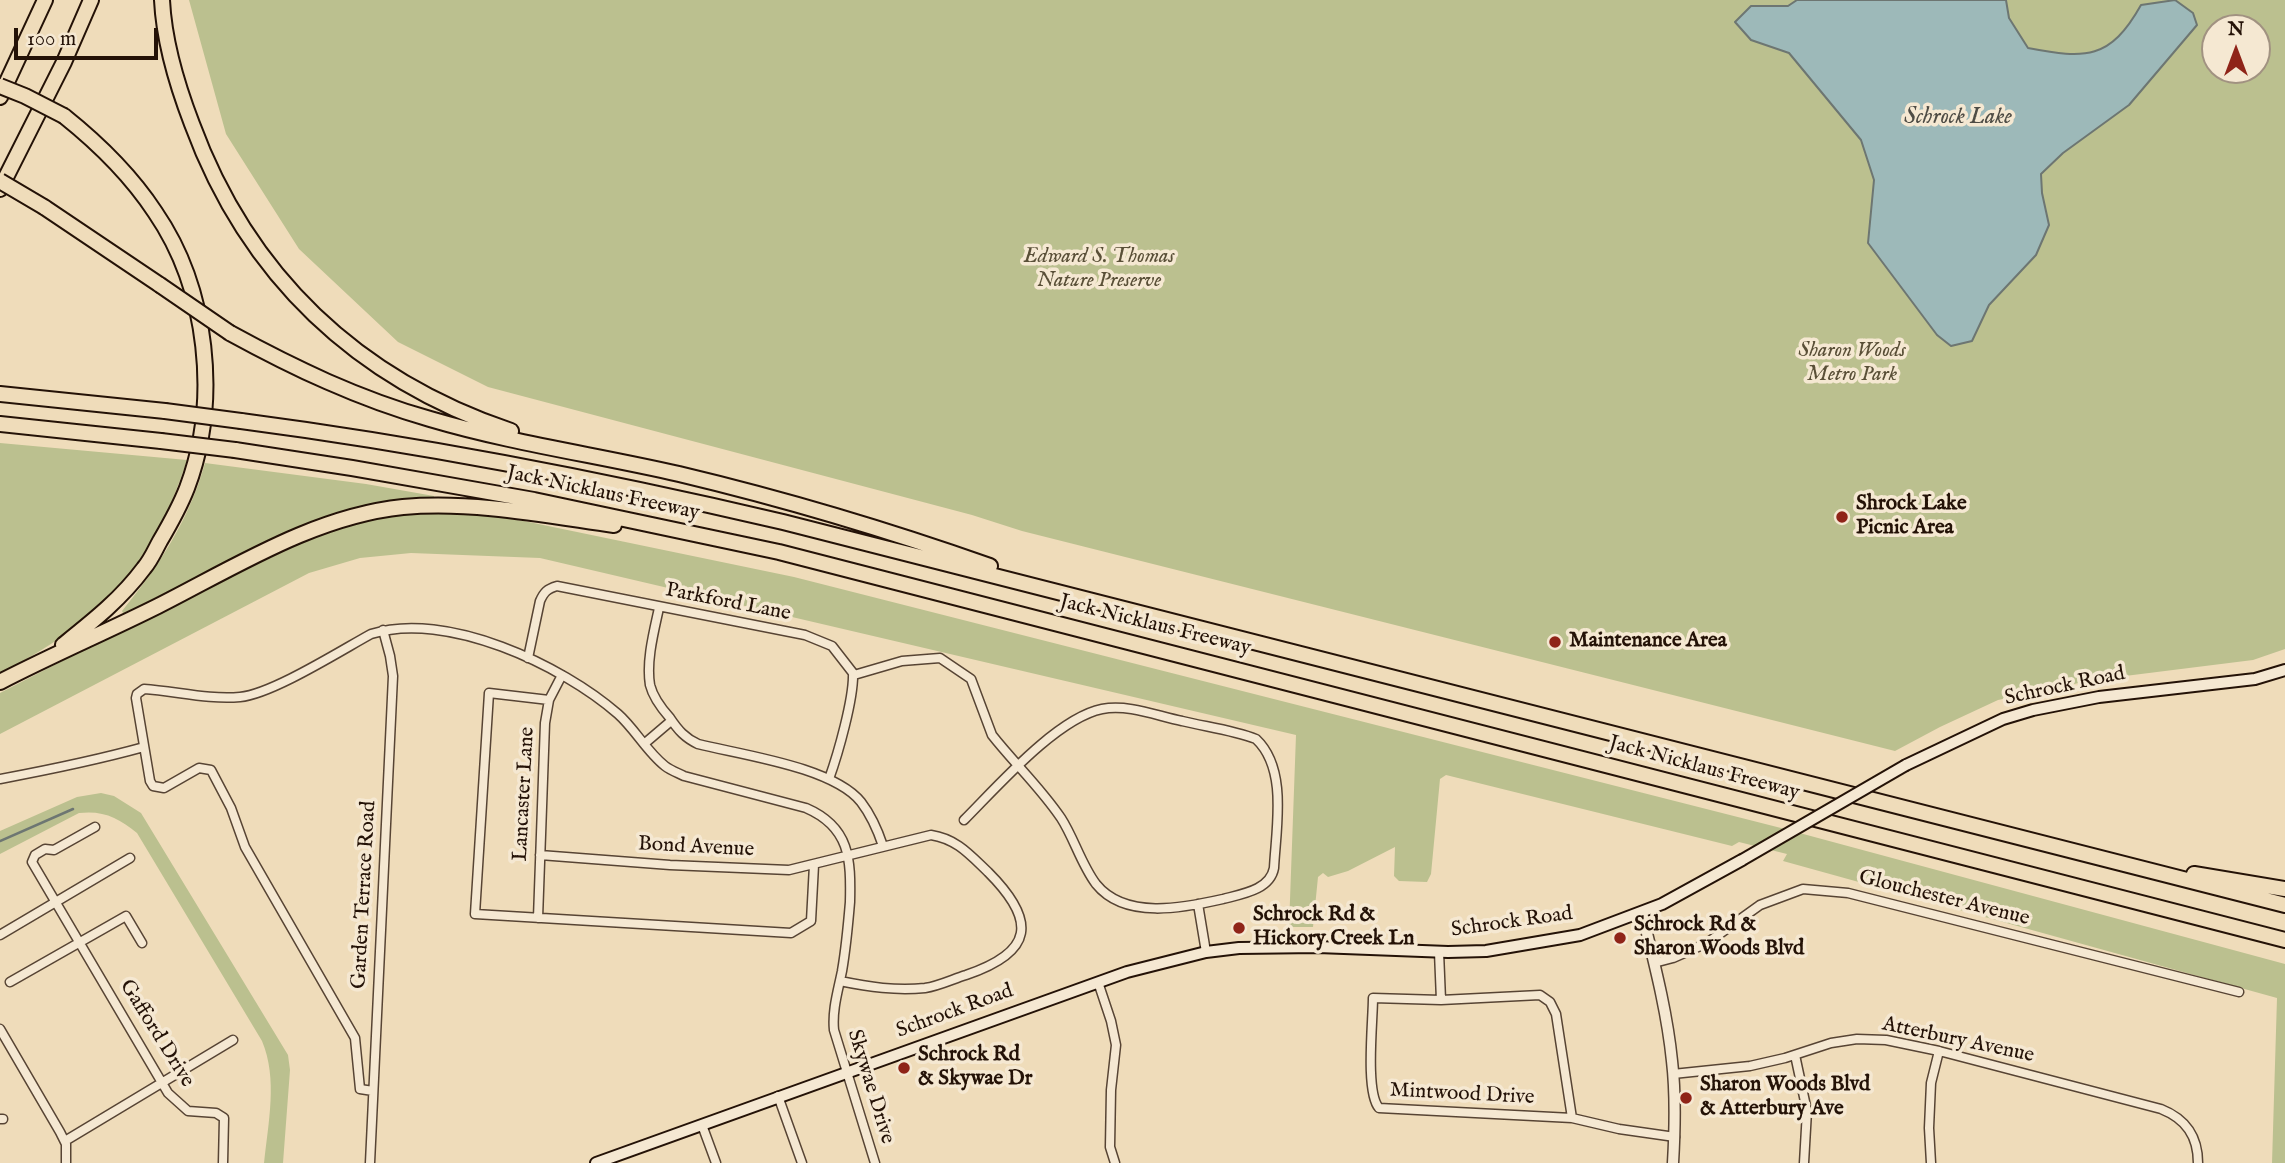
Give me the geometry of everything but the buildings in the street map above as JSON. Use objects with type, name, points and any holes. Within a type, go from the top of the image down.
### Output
[{"type":"highway","points":[[0,97],[45,0]]},
{"type":"highway","points":[[0,188],[64,62],[91,0]]},
{"type":"highway","points":[[162,0],[170,56],[201,149],[226,201],[258,251],[299,300],[351,348],[421,394],[496,426],[579,453]]},
{"type":"highway","points":[[0,86],[64,116],[94,140],[127,174],[156,212],[171,238],[196,306],[205,372],[202,421],[195,462],[187,488],[171,522],[145,567],[111,607],[42,660]]},
{"type":"highway","points":[[0,181],[44,207],[230,332],[305,372],[352,393],[430,419],[745,490],[948,552],[1073,596]]},
{"type":"highway","name":"Jack Nicklaus Freeway","points":[[0,394],[165,411],[440,450],[677,498],[783,522],[2285,905]]},
{"type":"highway","name":"Jack Nicklaus Freeway","points":[[0,424],[235,450],[352,468],[534,500],[744,545],[931,590],[2285,940]]},
{"type":"highway","points":[[0,682],[278,545],[318,528],[377,511],[425,506],[478,507],[530,512],[744,545]]},
{"type":"highway","points":[[2113,862],[2285,889]]},
{"type":"highway","points":[[2182,912],[2285,946]]},
{"type":"main road","name":"Schrock Road","points":[[596,1163],[1126,972],[1206,952],[1239,948],[1317,947],[1486,951],[1580,935],[1642,913],[1694,888],[1906,765],[2003,719],[2099,697],[2255,679],[2285,670]]},
{"type":"street","name":"Parkford Lane","points":[[528,658],[543,593],[557,586],[805,635],[832,646],[852,668],[854,676]]},
{"type":"street","points":[[659,608],[650,661],[650,686],[671,721],[687,738],[698,744],[815,773],[829,779],[860,801],[883,846]]},
{"type":"street","points":[[373,1091],[360,1089],[355,1038],[251,858],[214,774],[203,767],[164,788],[158,788],[150,781],[136,698],[140,690],[241,697],[275,685],[383,630],[424,628],[465,636],[528,658],[580,684],[620,716],[666,767],[684,776],[816,812],[825,817],[840,834],[849,855],[931,835],[946,837],[962,846],[1015,903],[1021,922],[1018,942],[1005,958],[986,968],[928,988],[878,989],[840,981]]},
{"type":"street","name":"Garden Terrace Road","points":[[370,1163],[393,676],[383,630]]},
{"type":"street","points":[[829,779],[836,760],[854,676],[902,661],[940,658],[971,680],[992,735],[1020,765],[1044,792],[1067,827],[1096,883],[1110,898],[1128,905],[1168,909],[1222,899],[1268,883],[1273,876],[1279,788],[1262,745],[1256,738],[1135,710],[1102,709],[1073,721],[1020,765],[964,820]]},
{"type":"street","name":"Lancaster Lane","points":[[538,918],[545,723],[549,700],[562,675]]},
{"type":"street","points":[[549,700],[489,694],[475,914],[792,933],[811,921],[814,865]]},
{"type":"street","points":[[645,744],[671,721]]},
{"type":"street","points":[[0,779],[56,769],[144,747]]},
{"type":"street","name":"Gafford Drive","points":[[96,827],[58,849],[45,849],[33,858],[34,866],[168,1093],[188,1111],[216,1113],[223,1118],[223,1163]]},
{"type":"street","name":"Bond Avenue","points":[[540,855],[789,870],[849,855]]},
{"type":"street","name":"Skywae Drive","points":[[849,855],[851,874],[848,941],[833,1021],[875,1163]]},
{"type":"street","points":[[0,935],[130,858]]},
{"type":"street","name":"Glouchester Avenue","points":[[1654,963],[1707,943],[1760,905],[1803,889],[1848,892],[2239,992]]},
{"type":"street","points":[[1198,904],[1206,952]]},
{"type":"street","points":[[1642,913],[1674,1074],[1673,1163]]},
{"type":"street","points":[[10,982],[126,916],[142,943]]},
{"type":"street","points":[[1439,951],[1440,1000],[1540,995],[1550,1002],[1556,1014],[1572,1118],[1619,1129],[1675,1137]]},
{"type":"street","points":[[1098,982],[1116,1045],[1110,1104],[1110,1147],[1115,1163]]},
{"type":"street","name":"Mintwood Drive","points":[[1440,1000],[1373,998],[1371,1086],[1374,1102],[1379,1108],[1572,1118]]},
{"type":"street","points":[[0,1029],[65,1140],[66,1163]]},
{"type":"street","points":[[65,1140],[233,1040]]},
{"type":"street","name":"Atterbury Avenue","points":[[1674,1074],[1750,1066],[1831,1043],[1886,1040],[1939,1051],[2161,1109],[2188,1125],[2195,1140],[2198,1163]]},
{"type":"street","points":[[1931,1163],[1931,1083],[1939,1051]]},
{"type":"street","points":[[1795,1055],[1807,1111],[1804,1163]]},
{"type":"street","points":[[778,1096],[802,1163]]},
{"type":"street","points":[[702,1125],[716,1163]]},
{"type":"green space","name":"Sharon Woods Metro Park","points":[[189,0],[2285,0],[2285,649],[2253,660],[2093,680],[1998,700],[1895,751],[1022,531],[972,515],[488,387],[398,342],[299,249],[226,134]]},
{"type":"green space","points":[[0,443],[187,460],[157,531],[118,588],[66,634],[0,673]]},
{"type":"green space","points":[[205,463],[366,484],[434,496],[434,500],[407,501],[230,562],[124,615],[122,611],[171,542],[190,504]]},
{"type":"green space","points":[[406,512],[473,513],[524,521],[794,577],[1781,828],[2285,964],[2285,1163],[2272,1163],[2277,998],[1783,861],[1787,854],[1739,842],[1732,846],[1446,775],[1440,779],[1431,874],[1427,882],[1399,881],[1394,876],[1395,847],[1348,871],[1328,877],[1323,873],[1318,877],[1313,927],[1289,927],[1296,735],[540,558],[411,553],[360,558],[309,573],[0,734],[0,693],[262,558],[346,523]]},
{"type":"green space","points":[[101,793],[114,796],[141,813],[288,1055],[290,1070],[283,1163],[264,1163],[271,1086],[270,1070],[262,1041],[137,833],[110,816],[79,813],[0,854],[0,831],[77,797]]},
{"type":"water","name":"Schrock Lake","points":[[1797,0],[2006,0],[2009,18],[2028,48],[2066,54],[2081,54],[2107,46],[2130,23],[2141,5],[2175,0],[2193,13],[2197,25],[2129,105],[2063,153],[2041,174],[2049,225],[2036,255],[1989,305],[1972,341],[1951,346],[1937,335],[1868,243],[1874,180],[1861,140],[1789,53],[1751,40],[1735,22],[1751,6],[1788,6]]},
{"type":"waterway","points":[[0,841],[73,809]]},
{"type":"place","name":"Shrock Lake Picnic Area","points":[[1842,517]]},
{"type":"place","name":"Maintenance Area","points":[[1555,642]]},
{"type":"place","name":"Schrock Rd & Hickory Creek Ln","points":[[1239,928]]},
{"type":"place","name":"Schrock Rd & Sharon Woods Blvd","points":[[1620,938]]},
{"type":"place","name":"Schrock Rd & Skywae Dr","points":[[904,1068]]},
{"type":"place","name":"Sharon Woods Blvd & Atterbury Ave","points":[[1686,1098]]},
{"type":"park label","name":"Edward S. Thomas Nature Preserve","points":[[1099,270]]}]
